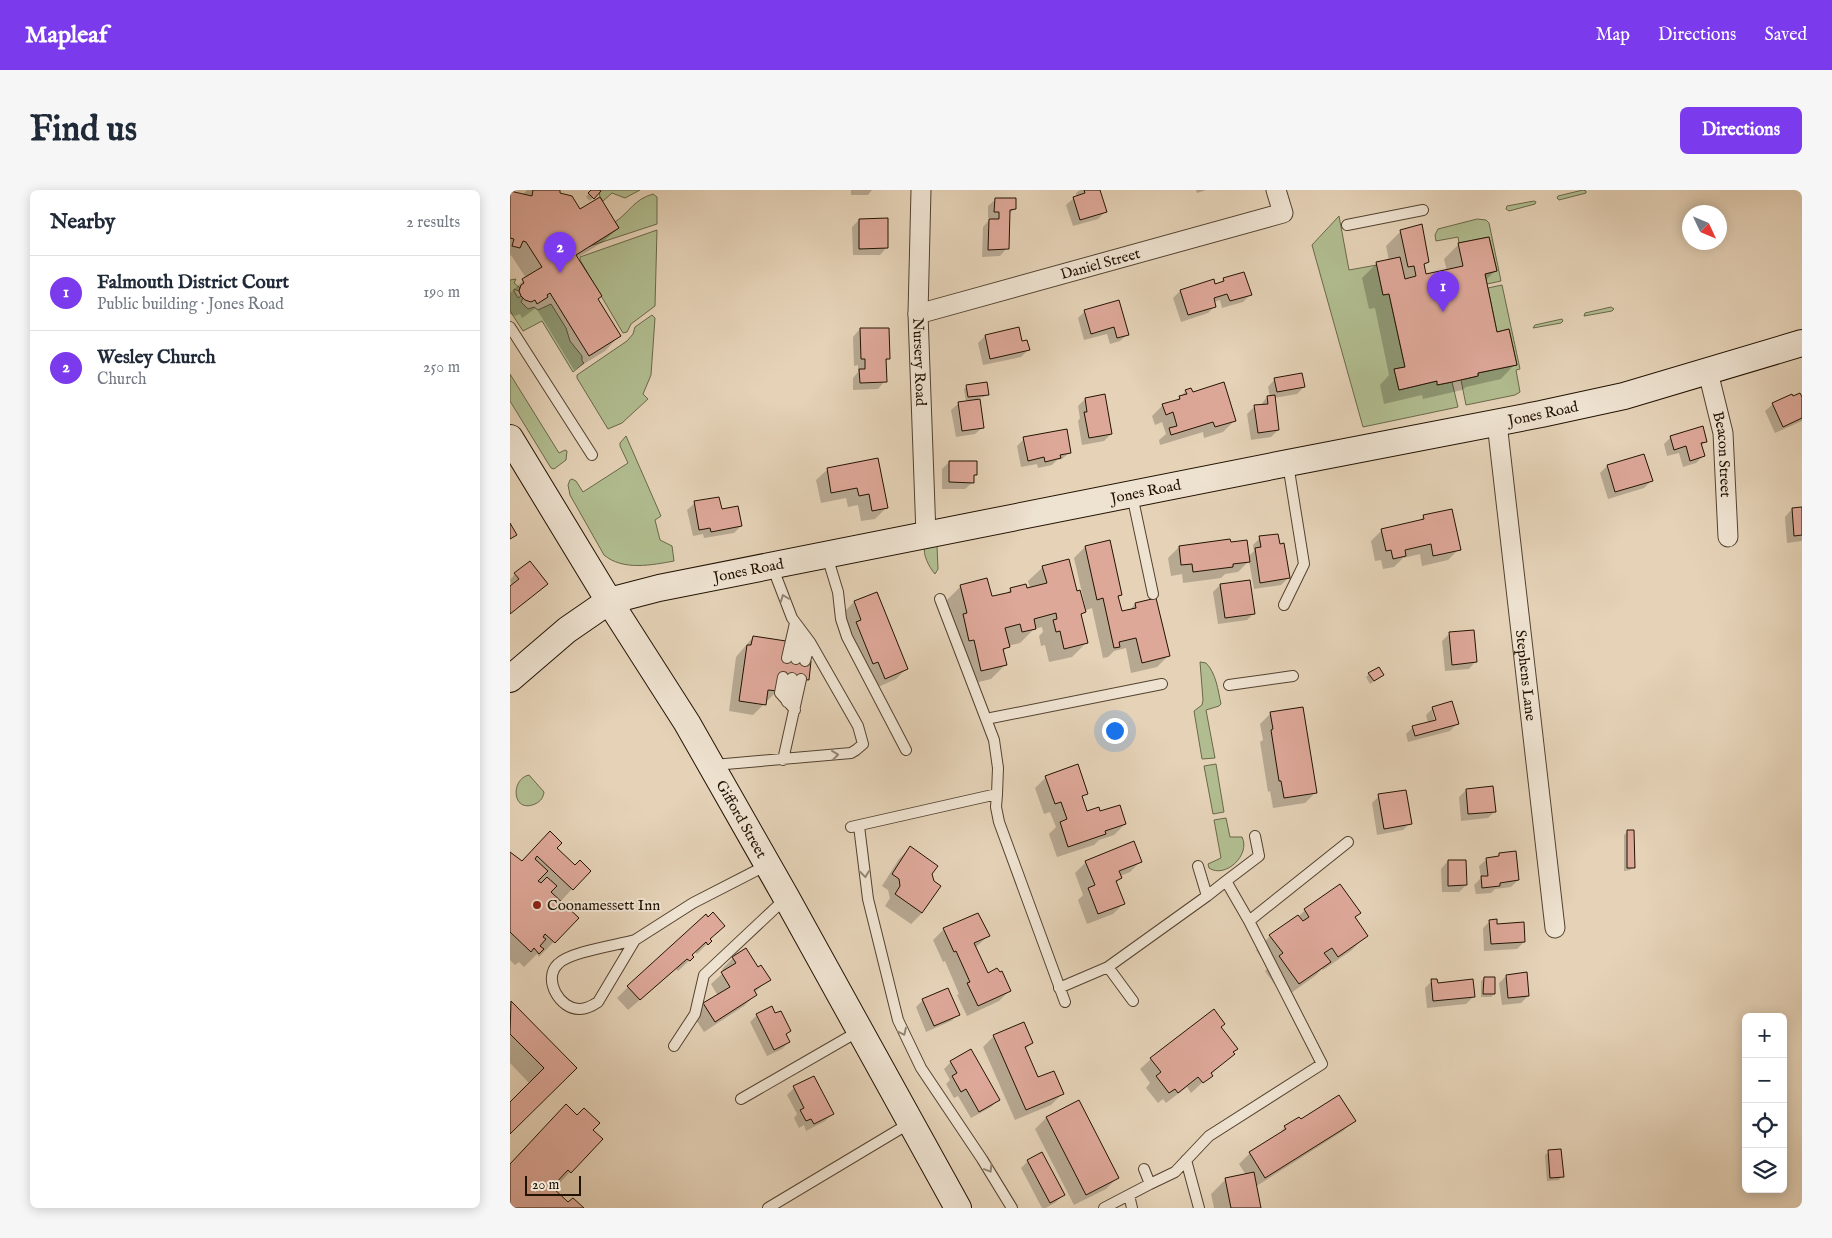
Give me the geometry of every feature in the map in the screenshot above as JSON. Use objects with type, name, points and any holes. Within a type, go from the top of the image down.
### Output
[{"type":"main road","name":"Jones Road","points":[[510,679],[567,630],[609,601],[659,588],[826,554],[1497,423],[1624,396],[1802,343]]},
{"type":"main road","name":"Gifford Street","points":[[510,438],[609,601],[687,723],[786,897],[958,1208]]},
{"type":"street","name":"Nursery Road","points":[[921,190],[918,314],[926,535]]},
{"type":"street","name":"Daniel Street","points":[[918,314],[1282,213],[1276,190]]},
{"type":"street","name":"Beacon Street","points":[[1708,372],[1723,433],[1728,537]]},
{"type":"street","name":"Stephens Lane","points":[[1497,423],[1555,928]]},
{"type":"lane","points":[[1346,225],[1423,210]]},
{"type":"lane","points":[[510,327],[592,455]]},
{"type":"lane","points":[[1284,605],[1304,564],[1288,463]]},
{"type":"lane","points":[[1132,494],[1153,594]]},
{"type":"lane","points":[[826,554],[838,592],[840,619],[847,637],[906,750]]},
{"type":"lane","points":[[772,566],[794,623],[796,659]]},
{"type":"lane","points":[[940,599],[994,740],[998,768],[996,807],[999,822],[1065,1002]]},
{"type":"lane","points":[[710,765],[851,753],[862,744],[858,726],[810,642],[794,623]]},
{"type":"lane","points":[[796,659],[802,632]]},
{"type":"lane","points":[[796,659],[810,642]]},
{"type":"lane","points":[[1229,685],[1293,676]]},
{"type":"lane","points":[[785,760],[795,710],[792,678],[780,693],[795,710]]},
{"type":"lane","points":[[986,719],[1162,684]]},
{"type":"lane","points":[[996,794],[855,826],[868,899],[898,1020],[920,1068],[982,1159],[1012,1208]]},
{"type":"lane","points":[[1060,988],[1108,967],[1259,856],[1255,836]]},
{"type":"lane","points":[[1249,921],[1348,842]]},
{"type":"lane","points":[[635,940],[598,1002],[588,1008],[578,1010],[571,1007],[556,993],[552,984],[552,975],[557,965],[564,960],[635,940],[693,903],[768,865]]},
{"type":"lane","points":[[1198,866],[1207,896]]},
{"type":"lane","points":[[1104,1208],[1175,1172],[1208,1136],[1322,1064],[1249,921],[1226,881]]},
{"type":"lane","points":[[674,1046],[695,1014],[704,975],[786,897]]},
{"type":"lane","points":[[1108,967],[1133,1001]]},
{"type":"lane","points":[[741,1099],[860,1030]]},
{"type":"lane","points":[[768,1208],[911,1123]]},
{"type":"lane","points":[[1186,1160],[1200,1208]]},
{"type":"lane","points":[[1144,1169],[1150,1184]]},
{"type":"lane","points":[[1129,1195],[1132,1208]]},
{"type":"green space","points":[[599,190],[640,190],[625,198],[612,193],[603,201]]},
{"type":"green space","points":[[1583,190],[1586,193],[1559,200],[1557,198],[1558,196]]},
{"type":"green space","points":[[653,194],[657,197],[657,224],[590,246],[619,228],[615,222],[641,199]]},
{"type":"green space","points":[[1536,202],[1535,204],[1509,211],[1506,209],[1507,206]]},
{"type":"green space","points":[[1339,216],[1349,270],[1377,265],[1383,295],[1389,294],[1405,367],[1394,369],[1399,390],[1437,381],[1438,385],[1452,382],[1458,407],[1363,427],[1312,245]]},
{"type":"green space","points":[[1477,219],[1486,220],[1489,223],[1501,281],[1487,284],[1485,274],[1497,271],[1489,237],[1459,243],[1458,237],[1436,241],[1435,235],[1438,229]]},
{"type":"green space","points":[[657,230],[655,306],[631,324],[627,332],[623,333],[580,257]]},
{"type":"green space","points":[[516,279],[514,283],[520,288],[519,291],[514,289],[514,291],[518,298],[521,296],[523,298],[521,302],[528,309],[534,307],[538,310],[551,304],[566,328],[570,341],[582,356],[584,363],[573,372],[542,321],[523,331],[510,311],[510,280]]},
{"type":"green space","points":[[1502,285],[1520,369],[1516,370],[1520,392],[1515,395],[1466,405],[1461,380],[1478,376],[1478,373],[1517,365],[1509,329],[1497,332],[1488,288]]},
{"type":"green space","points":[[1611,307],[1614,309],[1612,311],[1584,316],[1585,313]]},
{"type":"green space","points":[[652,315],[655,318],[651,375],[643,394],[648,399],[622,423],[608,429],[577,375],[627,341],[633,334],[635,327]]},
{"type":"green space","points":[[1562,319],[1561,323],[1533,328],[1535,325]]},
{"type":"green space","points":[[510,374],[559,453],[567,451],[566,460],[554,469],[551,468],[510,401]]},
{"type":"green space","points":[[626,436],[661,516],[655,520],[660,540],[672,546],[674,561],[638,566],[620,563],[604,555],[570,495],[568,485],[570,480],[576,481],[583,492],[628,463],[620,446],[620,443]]},
{"type":"green space","points":[[925,545],[937,546],[938,569],[935,574],[930,568],[924,552]]},
{"type":"green space","points":[[1200,662],[1206,663],[1212,672],[1221,704],[1206,710],[1215,758],[1202,759],[1194,711],[1202,705],[1203,700]]},
{"type":"green space","points":[[1216,764],[1224,812],[1213,814],[1204,766]]},
{"type":"green space","points":[[529,775],[544,792],[539,802],[527,806],[518,800],[516,789],[523,778]]},
{"type":"green space","points":[[1226,818],[1230,837],[1242,837],[1243,851],[1240,858],[1229,868],[1215,871],[1209,868],[1208,864],[1221,858],[1214,820]]},
{"type":"building","points":[[533,190],[560,190],[560,193],[572,196],[580,209],[600,197],[619,228],[576,255],[602,296],[598,299],[621,336],[589,356],[550,293],[547,295],[548,297],[537,304],[535,300],[531,302],[525,300],[519,291],[524,283],[522,279],[542,267],[526,242],[523,241],[520,248],[512,246],[514,239],[510,238],[510,191],[532,196]]},
{"type":"building","points":[[591,190],[601,191],[594,199],[588,193]]},
{"type":"building","points":[[1084,190],[1100,190],[1107,212],[1080,220],[1073,197],[1085,193]]},
{"type":"building","points":[[995,198],[1016,198],[1016,209],[1010,210],[1009,249],[988,250],[989,219],[999,219],[999,212],[994,212]]},
{"type":"building","points":[[888,218],[888,248],[859,249],[859,219]]},
{"type":"building","points":[[1422,224],[1429,262],[1424,264],[1426,274],[1463,266],[1458,243],[1489,237],[1497,271],[1485,274],[1497,332],[1509,329],[1517,365],[1478,373],[1478,376],[1452,382],[1437,385],[1437,381],[1399,390],[1394,369],[1405,367],[1389,294],[1383,295],[1376,262],[1400,257],[1405,279],[1416,276],[1414,266],[1408,267],[1400,230]]},
{"type":"building","points":[[1244,272],[1252,295],[1230,301],[1227,294],[1214,298],[1216,307],[1188,315],[1180,290],[1214,279],[1215,284],[1224,281],[1223,278]]},
{"type":"building","points":[[1119,300],[1129,335],[1117,338],[1114,327],[1091,334],[1084,310]]},
{"type":"building","points":[[1019,327],[1022,341],[1027,340],[1030,350],[990,359],[985,335]]},
{"type":"building","points":[[860,328],[889,328],[890,359],[886,359],[887,382],[860,383],[859,369],[865,369],[865,359],[861,359]]},
{"type":"building","points":[[1302,373],[1305,387],[1277,392],[1274,378]]},
{"type":"building","points":[[987,382],[989,395],[968,397],[966,385]]},
{"type":"building","points":[[1224,382],[1236,421],[1215,427],[1213,422],[1171,435],[1169,428],[1177,426],[1173,412],[1166,415],[1162,404],[1180,399],[1179,396],[1187,394],[1185,390],[1191,388],[1193,392]]},
{"type":"building","points":[[1800,393],[1802,397],[1802,418],[1783,427],[1772,403],[1792,394],[1793,396]]},
{"type":"building","points":[[1105,394],[1112,434],[1089,438],[1084,412],[1087,412],[1085,398]]},
{"type":"building","points":[[1275,395],[1279,430],[1258,433],[1254,405],[1268,404],[1267,396]]},
{"type":"building","points":[[980,399],[984,428],[962,431],[958,402]]},
{"type":"building","points":[[1703,426],[1707,442],[1701,443],[1705,456],[1690,461],[1686,446],[1674,450],[1670,436]]},
{"type":"building","points":[[1067,429],[1071,453],[1060,455],[1061,458],[1045,462],[1044,457],[1028,461],[1023,437]]},
{"type":"building","points":[[1644,454],[1653,481],[1615,492],[1607,465]]},
{"type":"building","points":[[878,458],[888,508],[872,511],[869,494],[859,496],[857,488],[831,493],[827,468]]},
{"type":"building","points":[[949,461],[977,461],[977,475],[974,475],[974,483],[949,482]]},
{"type":"building","points":[[719,497],[722,509],[738,506],[742,526],[711,532],[710,528],[699,530],[694,501]]},
{"type":"building","points":[[1802,507],[1802,535],[1794,536],[1792,508]]},
{"type":"building","points":[[1452,509],[1461,550],[1433,556],[1431,544],[1405,550],[1406,556],[1393,559],[1391,550],[1386,551],[1381,529],[1424,519],[1423,515]]},
{"type":"building","points":[[510,523],[517,535],[510,539]]},
{"type":"building","points":[[1278,534],[1280,544],[1284,543],[1290,578],[1260,583],[1255,548],[1261,547],[1259,536]]},
{"type":"building","points":[[1230,539],[1231,542],[1247,540],[1250,562],[1233,564],[1233,567],[1193,572],[1192,564],[1181,565],[1179,546]]},
{"type":"building","points":[[1110,540],[1122,595],[1118,596],[1122,611],[1136,608],[1135,603],[1156,598],[1170,656],[1142,663],[1136,638],[1119,642],[1120,647],[1114,648],[1103,598],[1097,600],[1085,546]]},
{"type":"building","points":[[1069,559],[1077,591],[1080,590],[1086,612],[1081,614],[1088,643],[1064,649],[1060,631],[1056,632],[1053,620],[1057,619],[1056,613],[1034,619],[1036,629],[1022,632],[1020,624],[1005,628],[1010,647],[1003,649],[1007,665],[981,671],[974,640],[969,641],[963,614],[967,613],[960,585],[987,578],[992,596],[1011,592],[1010,588],[1026,584],[1027,588],[1047,583],[1042,566]]},
{"type":"building","points":[[530,561],[548,584],[510,614],[510,586],[519,579],[514,573]]},
{"type":"building","points":[[1250,580],[1255,614],[1225,618],[1220,584]]},
{"type":"building","points":[[877,592],[908,669],[885,679],[878,662],[873,664],[856,622],[861,620],[854,601]]},
{"type":"building","points":[[1474,630],[1477,662],[1452,665],[1449,632]]},
{"type":"building","points":[[753,636],[786,641],[784,657],[811,661],[809,680],[780,676],[778,691],[768,690],[766,705],[739,701],[747,645],[751,645]]},
{"type":"building","points":[[1379,667],[1384,675],[1374,681],[1368,673]]},
{"type":"building","points":[[1452,701],[1459,724],[1415,736],[1412,726],[1436,720],[1432,707]]},
{"type":"building","points":[[1303,707],[1317,793],[1284,798],[1281,781],[1279,781],[1270,712]]},
{"type":"building","points":[[1078,764],[1088,794],[1082,796],[1087,811],[1099,807],[1100,811],[1120,805],[1126,824],[1105,831],[1106,834],[1068,847],[1060,822],[1067,819],[1061,802],[1055,804],[1045,776]]},
{"type":"building","points":[[1493,786],[1496,812],[1468,814],[1466,789]]},
{"type":"building","points":[[1406,790],[1412,824],[1384,829],[1378,794]]},
{"type":"building","points":[[1627,830],[1634,830],[1635,868],[1627,868]]},
{"type":"building","name":"Coonamessett Inn","points":[[550,831],[562,843],[557,848],[575,865],[580,860],[591,871],[573,890],[537,856],[535,859],[548,871],[538,881],[541,883],[547,877],[557,886],[551,892],[579,918],[555,943],[545,934],[543,937],[546,939],[540,946],[544,949],[539,954],[534,948],[531,952],[510,932],[510,852],[522,861]]},
{"type":"building","points":[[1134,841],[1142,862],[1119,871],[1122,878],[1116,881],[1125,904],[1098,914],[1088,888],[1095,885],[1085,861]]},
{"type":"building","points":[[910,846],[938,866],[932,874],[934,881],[941,886],[922,913],[895,894],[900,886],[899,879],[892,874]]},
{"type":"building","points":[[1516,851],[1519,880],[1500,883],[1500,886],[1482,888],[1481,876],[1488,876],[1486,858],[1499,856],[1499,853]]},
{"type":"building","points":[[1448,860],[1466,860],[1467,885],[1448,886]]},
{"type":"building","points":[[1340,884],[1361,913],[1355,917],[1368,936],[1338,957],[1332,948],[1324,953],[1331,962],[1299,984],[1279,956],[1283,953],[1269,935],[1298,915],[1303,921],[1309,917],[1304,909]]},
{"type":"building","points":[[713,912],[725,926],[710,939],[712,941],[708,945],[706,942],[692,955],[694,957],[690,961],[687,959],[640,1000],[627,986],[706,914],[708,917]]},
{"type":"building","points":[[978,913],[990,936],[974,943],[988,973],[997,968],[1000,972],[1002,971],[1011,991],[978,1006],[967,983],[970,982],[943,928]]},
{"type":"building","points":[[1497,919],[1497,924],[1524,922],[1525,942],[1491,944],[1489,920]]},
{"type":"building","points":[[746,948],[758,967],[761,965],[771,980],[754,990],[757,995],[715,1022],[703,1003],[730,987],[721,972],[736,963],[732,957]]},
{"type":"building","points":[[1527,972],[1529,996],[1508,998],[1506,975]]},
{"type":"building","points":[[1484,977],[1495,977],[1495,994],[1483,994]]},
{"type":"building","points":[[1431,979],[1437,979],[1438,983],[1473,979],[1475,997],[1433,1001]]},
{"type":"building","points":[[948,988],[960,1015],[934,1026],[922,999]]},
{"type":"building","points":[[511,1001],[577,1068],[510,1134],[510,1102],[544,1068],[510,1034]]},
{"type":"building","points":[[772,1006],[775,1013],[781,1011],[791,1031],[786,1034],[790,1042],[774,1050],[756,1014]]},
{"type":"building","points":[[1214,1009],[1225,1024],[1221,1027],[1238,1049],[1233,1052],[1235,1054],[1211,1073],[1213,1076],[1203,1083],[1198,1077],[1178,1093],[1175,1089],[1169,1093],[1156,1076],[1161,1072],[1150,1058]]},
{"type":"building","points":[[1024,1022],[1033,1043],[1025,1047],[1038,1077],[1054,1071],[1064,1094],[1026,1110],[993,1035]]},
{"type":"building","points":[[971,1049],[1000,1100],[979,1112],[966,1089],[961,1092],[952,1076],[957,1073],[950,1061]]},
{"type":"building","points":[[814,1076],[834,1114],[814,1124],[811,1119],[806,1121],[800,1110],[804,1108],[793,1086]]},
{"type":"building","points":[[1339,1095],[1356,1121],[1265,1178],[1249,1152],[1286,1129],[1284,1126],[1299,1117],[1301,1119]]},
{"type":"building","points":[[1079,1100],[1119,1178],[1086,1195],[1046,1117]]},
{"type":"building","points":[[566,1104],[577,1115],[584,1108],[600,1123],[593,1130],[603,1139],[571,1173],[568,1170],[552,1187],[568,1202],[573,1198],[584,1208],[510,1208],[510,1164]]},
{"type":"building","points":[[1561,1149],[1564,1177],[1550,1178],[1548,1150]]},
{"type":"building","points":[[1042,1152],[1065,1195],[1050,1203],[1027,1160]]},
{"type":"building","points":[[1254,1172],[1261,1208],[1231,1208],[1225,1178]]},
{"type":"place","name":"Wesley Church","points":[[560,273]]},
{"type":"place","name":"Falmouth District Court","points":[[1443,312]]},
{"type":"place","name":"Coonamessett Inn","points":[[537,905]]}]
